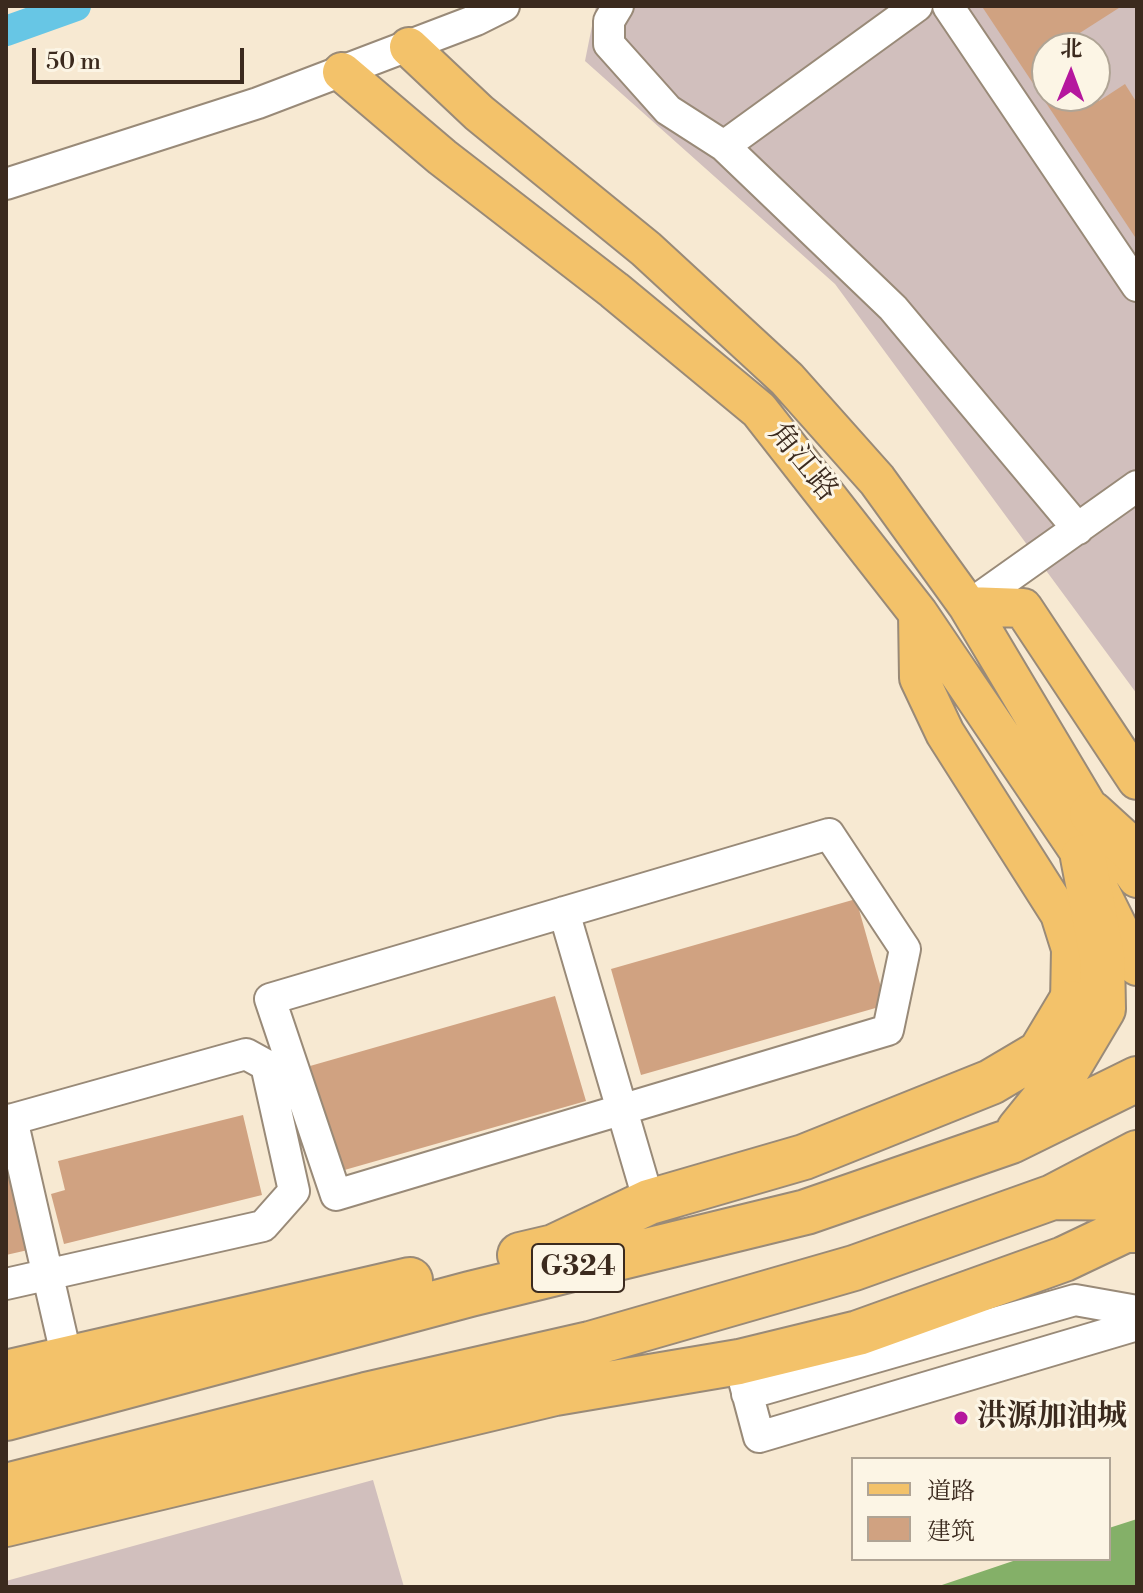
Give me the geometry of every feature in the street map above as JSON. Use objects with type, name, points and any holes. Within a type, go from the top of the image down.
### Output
[{"type":"highway","points":[[1092,814],[1137,855]]},
{"type":"highway","points":[[1011,1141],[1065,1073],[1103,1009],[1102,956],[1083,857]]},
{"type":"highway","points":[[6,1373],[554,1247],[649,1202],[804,1157],[991,1082],[1040,1053],[1070,1003]]},
{"type":"highway","name":"G324","points":[[6,1418],[470,1294],[806,1212],[1011,1141],[1137,1079]]},
{"type":"highway","name":"G324","points":[[8,1498],[366,1395],[590,1344],[854,1268],[1053,1197],[1137,1153]]},
{"type":"highway","points":[[1053,1197],[1137,1198]]},
{"type":"highway","points":[[8,1498],[555,1393],[743,1378],[1064,1259],[1125,1230],[1137,1230]]},
{"type":"highway","points":[[743,1378],[780,1332],[854,1268]]},
{"type":"highway","points":[[366,1395],[328,1383],[321,1365],[342,1349],[441,1328],[470,1294]]},
{"type":"highway","points":[[590,1344],[743,1378]]},
{"type":"highway","points":[[8,1498],[67,1449],[190,1423],[216,1402],[211,1382],[174,1373]]},
{"type":"main road","name":"角江路","points":[[409,47],[479,113],[646,249],[787,379],[877,480],[968,606],[1092,814],[1137,878]]},
{"type":"main road","name":"角江路","points":[[342,72],[442,157],[614,290],[759,410],[918,613],[1083,857],[1137,966]]},
{"type":"main road","points":[[968,606],[1023,608],[1137,780]]},
{"type":"main road","points":[[918,613],[919,678],[945,733],[1060,914],[1071,949],[1070,1003]]},
{"type":"street","points":[[6,184],[342,72],[504,6]]},
{"type":"street","points":[[618,6],[609,21],[609,44],[668,110],[724,146],[893,308],[1078,529]]},
{"type":"street","points":[[724,146],[917,6]]},
{"type":"street","points":[[948,6],[1137,286]]},
{"type":"street","points":[[968,606],[1137,486]]},
{"type":"street","points":[[829,834],[905,949],[888,1030],[622,1110],[336,1195],[270,999],[829,834]]},
{"type":"street","points":[[564,912],[649,1202]]},
{"type":"street","points":[[6,1284],[48,1274],[263,1226],[294,1191],[266,1065],[246,1054],[9,1120],[48,1274],[67,1359]]},
{"type":"street","points":[[1137,1311],[1075,1300],[743,1378],[759,1437],[1137,1325]]},
{"type":"shaded area","points":[[596,6],[1137,6],[1137,694],[835,284],[585,61]]},
{"type":"shaded area","points":[[373,1480],[404,1587],[6,1587],[6,1581]]},
{"type":"green space","points":[[1137,1519],[1137,1587],[936,1587],[1013,1561],[1111,1561],[1111,1527]]},
{"type":"building","points":[[1122,6],[1081,32],[1031,32],[1031,80],[983,8]]},
{"type":"building","points":[[1125,84],[1137,103],[1137,240],[1052,112],[1111,112],[1111,93]]},
{"type":"building","points":[[856,899],[886,1005],[641,1075],[611,969]]},
{"type":"building","points":[[555,996],[586,1101],[341,1171],[310,1066]]},
{"type":"building","points":[[243,1115],[262,1195],[64,1244],[51,1194],[65,1190],[58,1161]]},
{"type":"building","points":[[9,1169],[28,1250],[6,1255],[6,1170]]},
{"type":"waterway","points":[[6,31],[76,6]]},
{"type":"place","name":"洪源加油城","points":[[961,1418]]}]
